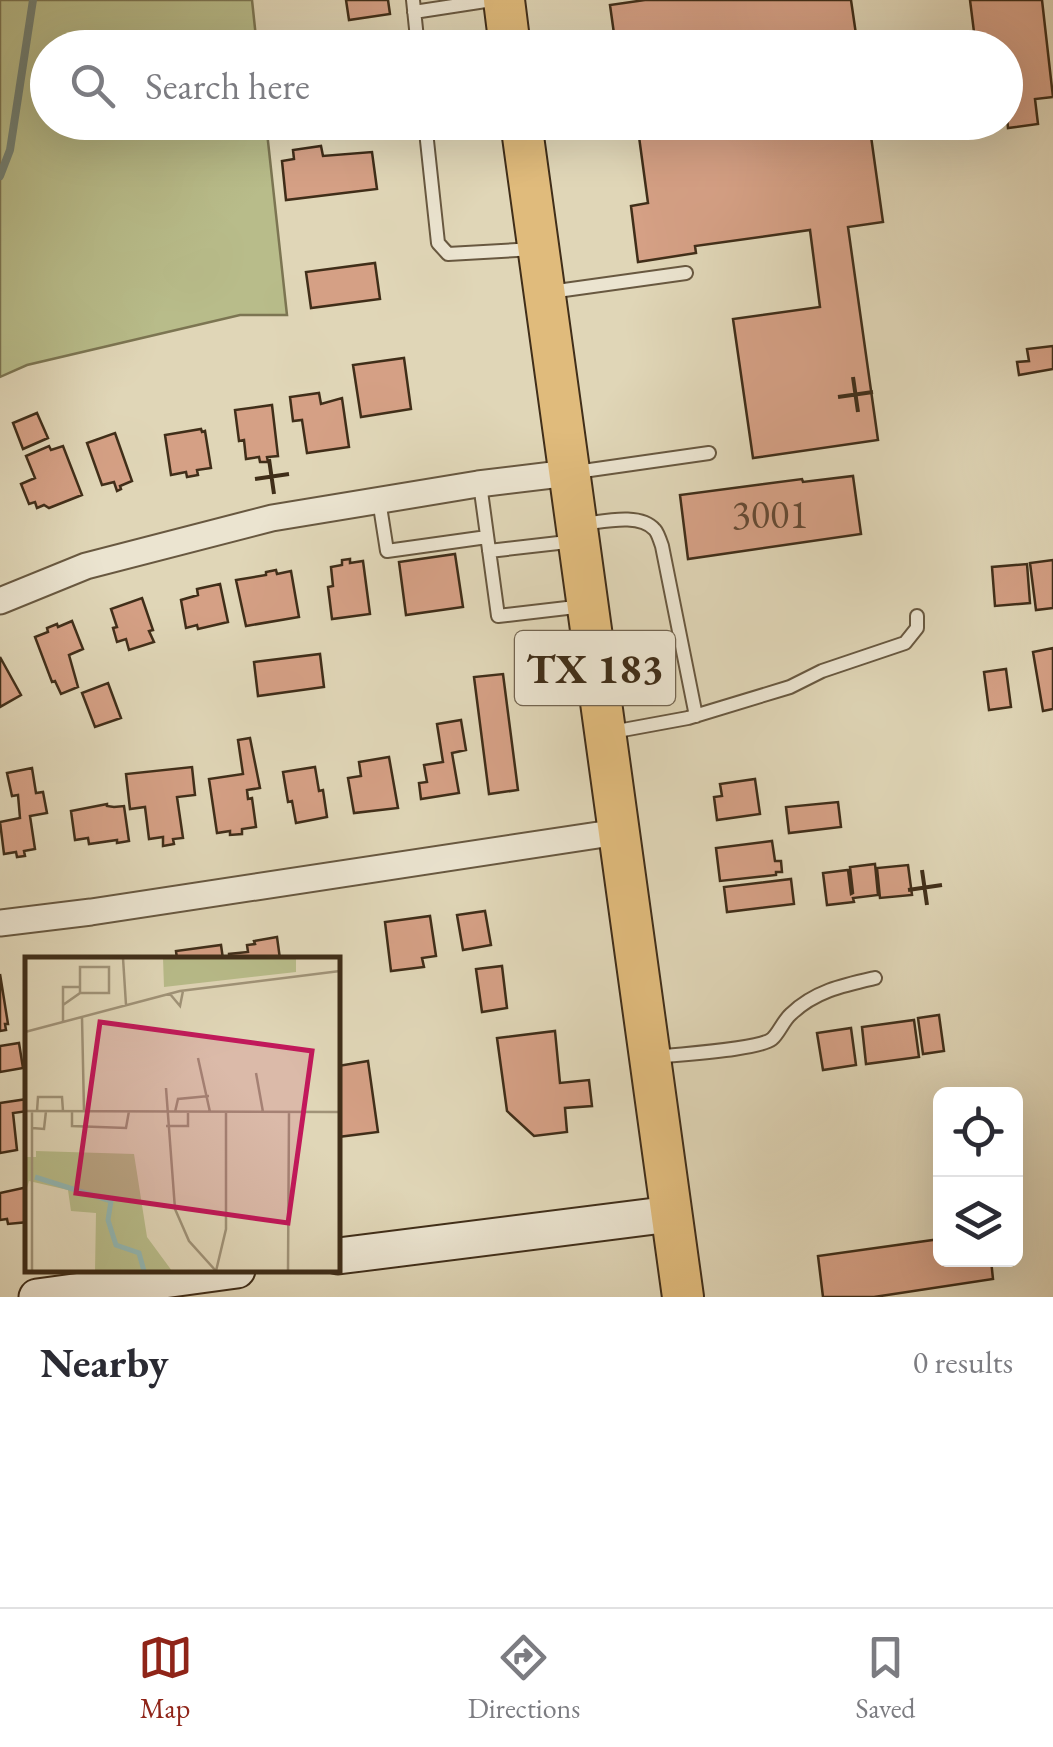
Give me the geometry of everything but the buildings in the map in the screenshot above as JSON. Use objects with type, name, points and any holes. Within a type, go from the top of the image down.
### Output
[{"type":"main road","points":[[504,0],[508,30]]},
{"type":"main road","name":"TX 183","points":[[523,140],[682,1297]]},
{"type":"main road","points":[[340,1256],[670,1214]]},
{"type":"main road","points":[[37,1297],[222,1272]]},
{"type":"street","points":[[0,601],[86,566],[272,518],[568,473]]},
{"type":"street","points":[[0,923],[618,832]]},
{"type":"lane","points":[[414,6],[492,0]]},
{"type":"lane","points":[[428,140],[438,243],[448,254],[538,248]]},
{"type":"lane","points":[[544,292],[686,273]]},
{"type":"lane","points":[[568,473],[709,453]]},
{"type":"lane","points":[[480,484],[498,616],[587,606]]},
{"type":"lane","points":[[379,500],[387,551],[488,544],[577,533],[628,520],[646,522],[656,531],[662,546],[696,716]]},
{"type":"lane","points":[[604,733],[696,716],[790,687],[822,671],[904,642],[916,628],[918,616]]},
{"type":"lane","points":[[649,1058],[770,1041],[804,1002],[834,988],[876,978]]},
{"type":"green space","points":[[0,0],[252,0],[255,30],[30,30],[30,140],[268,140],[287,315],[240,315],[27,365],[0,377]]},
{"type":"waterway","points":[[0,176],[10,150],[33,0]]}]
